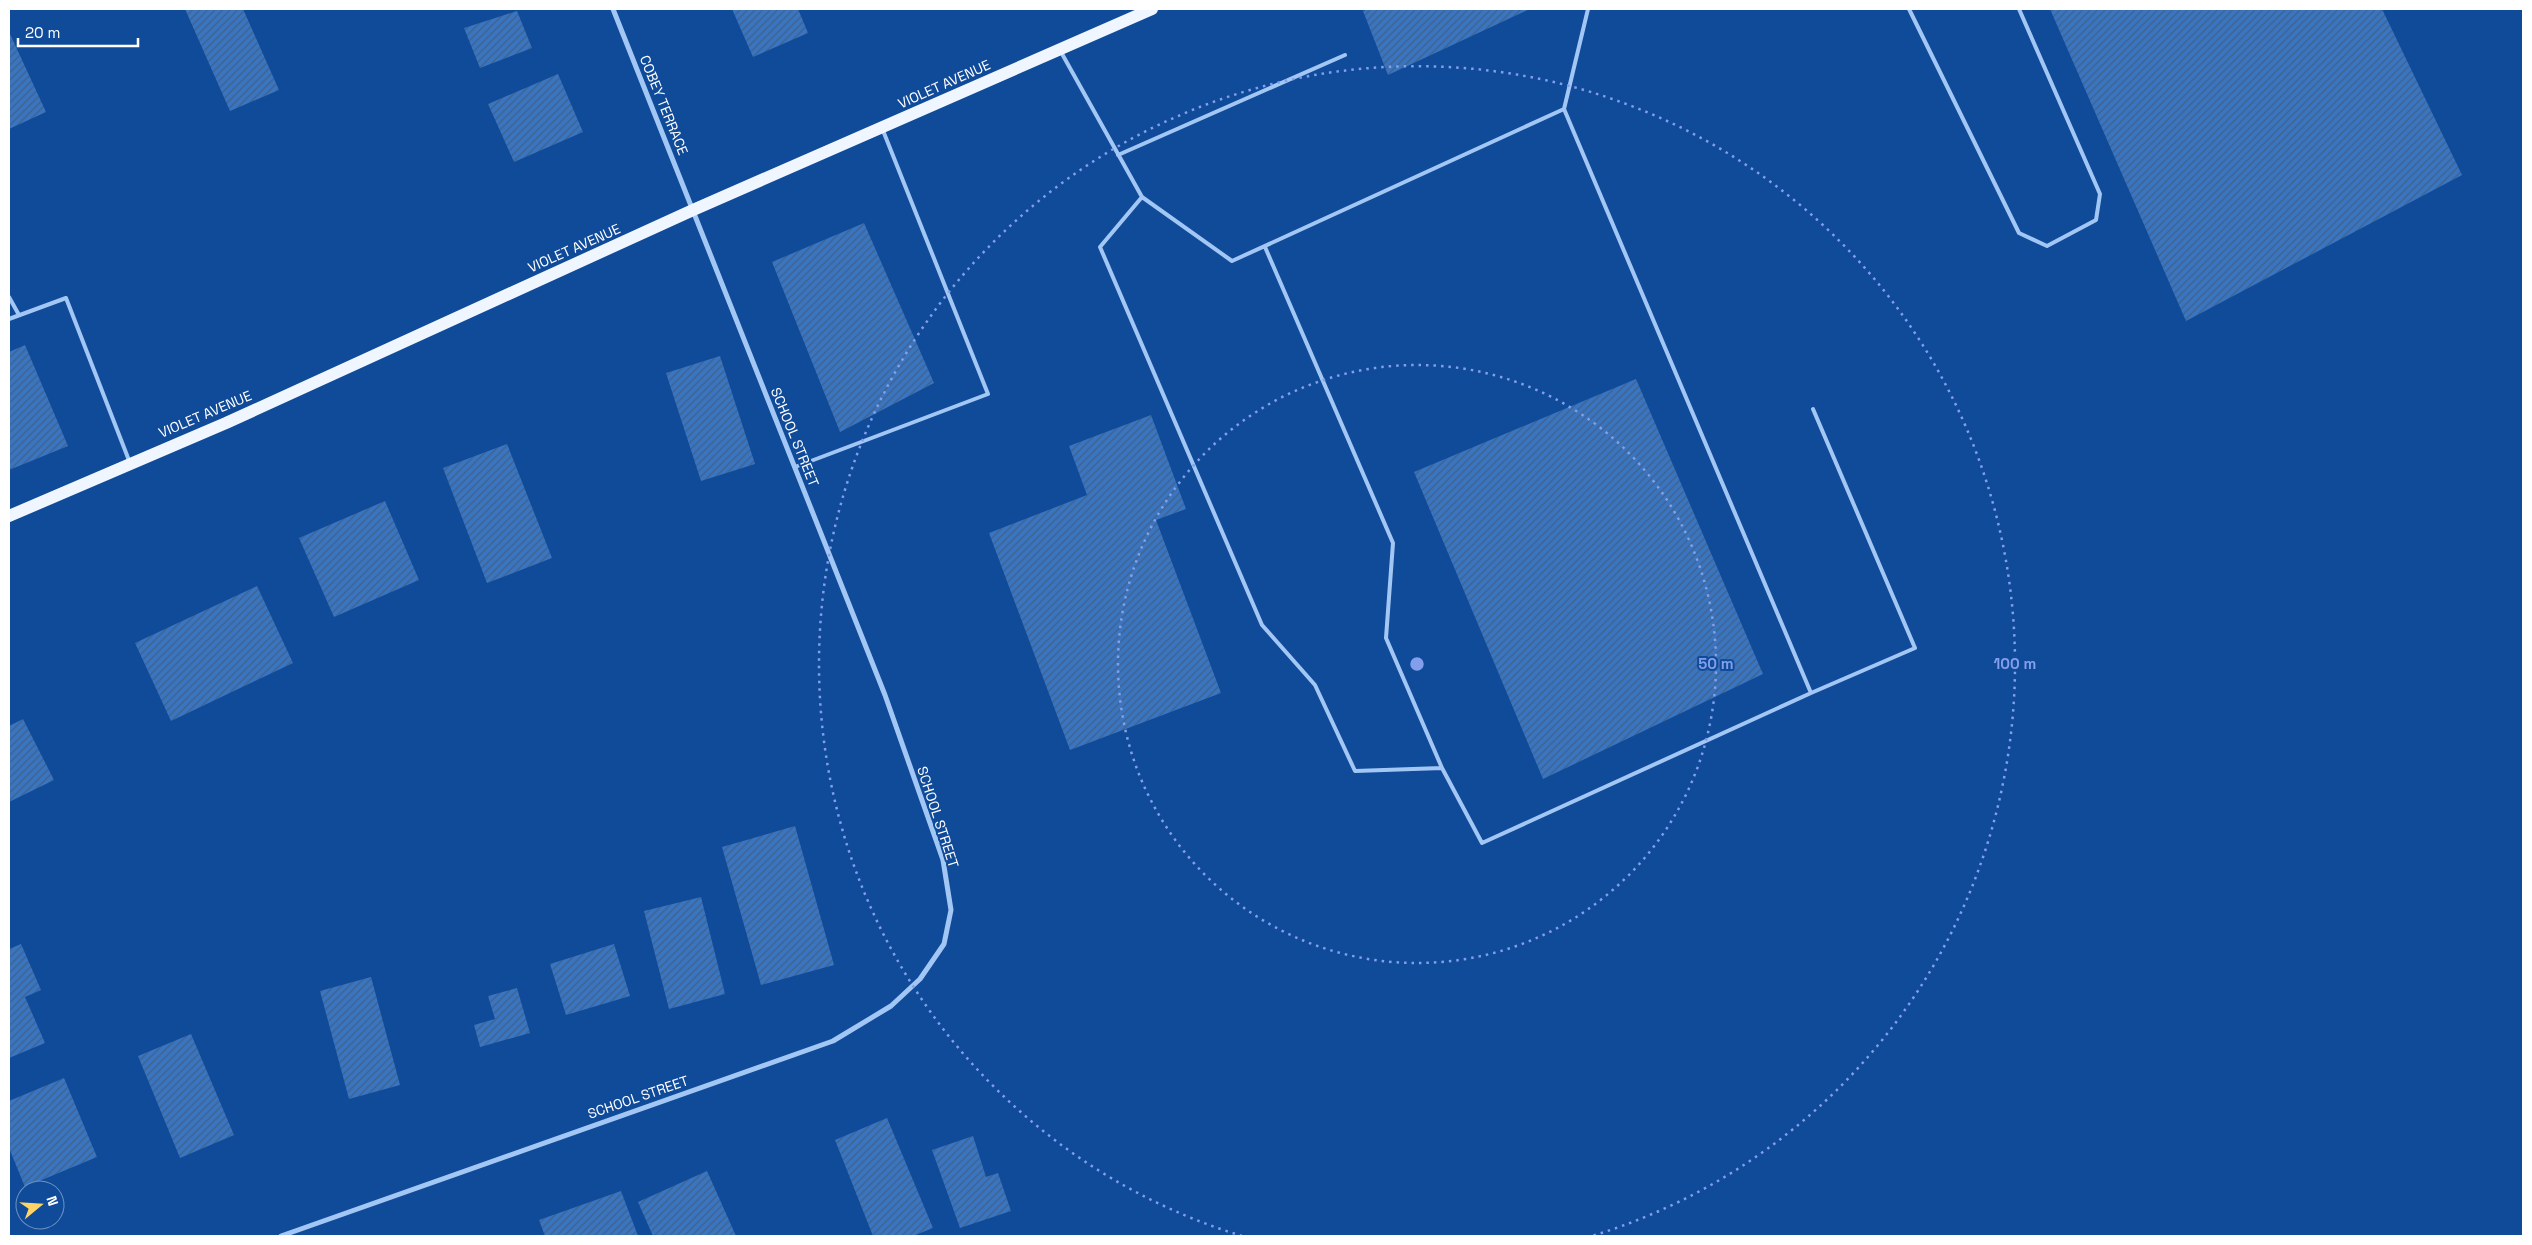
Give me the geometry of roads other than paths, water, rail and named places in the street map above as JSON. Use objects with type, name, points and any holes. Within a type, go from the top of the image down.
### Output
[{"type":"main road","name":"VIOLET AVENUE","points":[[9,516],[226,423],[693,210],[1152,9]]},
{"type":"street","name":"COBEY TERRACE","points":[[614,9],[693,210]]},
{"type":"street","name":"SCHOOL STREET","points":[[280,1236],[833,1041],[891,1006],[920,979],[944,944],[951,910],[943,860],[885,695],[693,210]]},
{"type":"lane","points":[[1588,9],[1564,109],[1811,693]]},
{"type":"lane","points":[[1909,9],[2019,233],[2047,246],[2096,220],[2100,194],[2019,9]]},
{"type":"lane","points":[[1060,49],[1142,197],[1232,262],[1564,109]]},
{"type":"lane","points":[[1118,155],[1345,55]]},
{"type":"lane","points":[[795,467],[988,394],[882,127]]},
{"type":"lane","points":[[1142,197],[1100,247],[1262,625],[1315,685],[1355,771],[1442,768]]},
{"type":"lane","points":[[1265,247],[1393,543],[1386,638],[1442,768],[1482,843],[1811,693],[1915,648],[1813,409]]},
{"type":"lane","points":[[9,297],[20,315]]},
{"type":"lane","points":[[9,319],[66,298],[130,463]]}]
